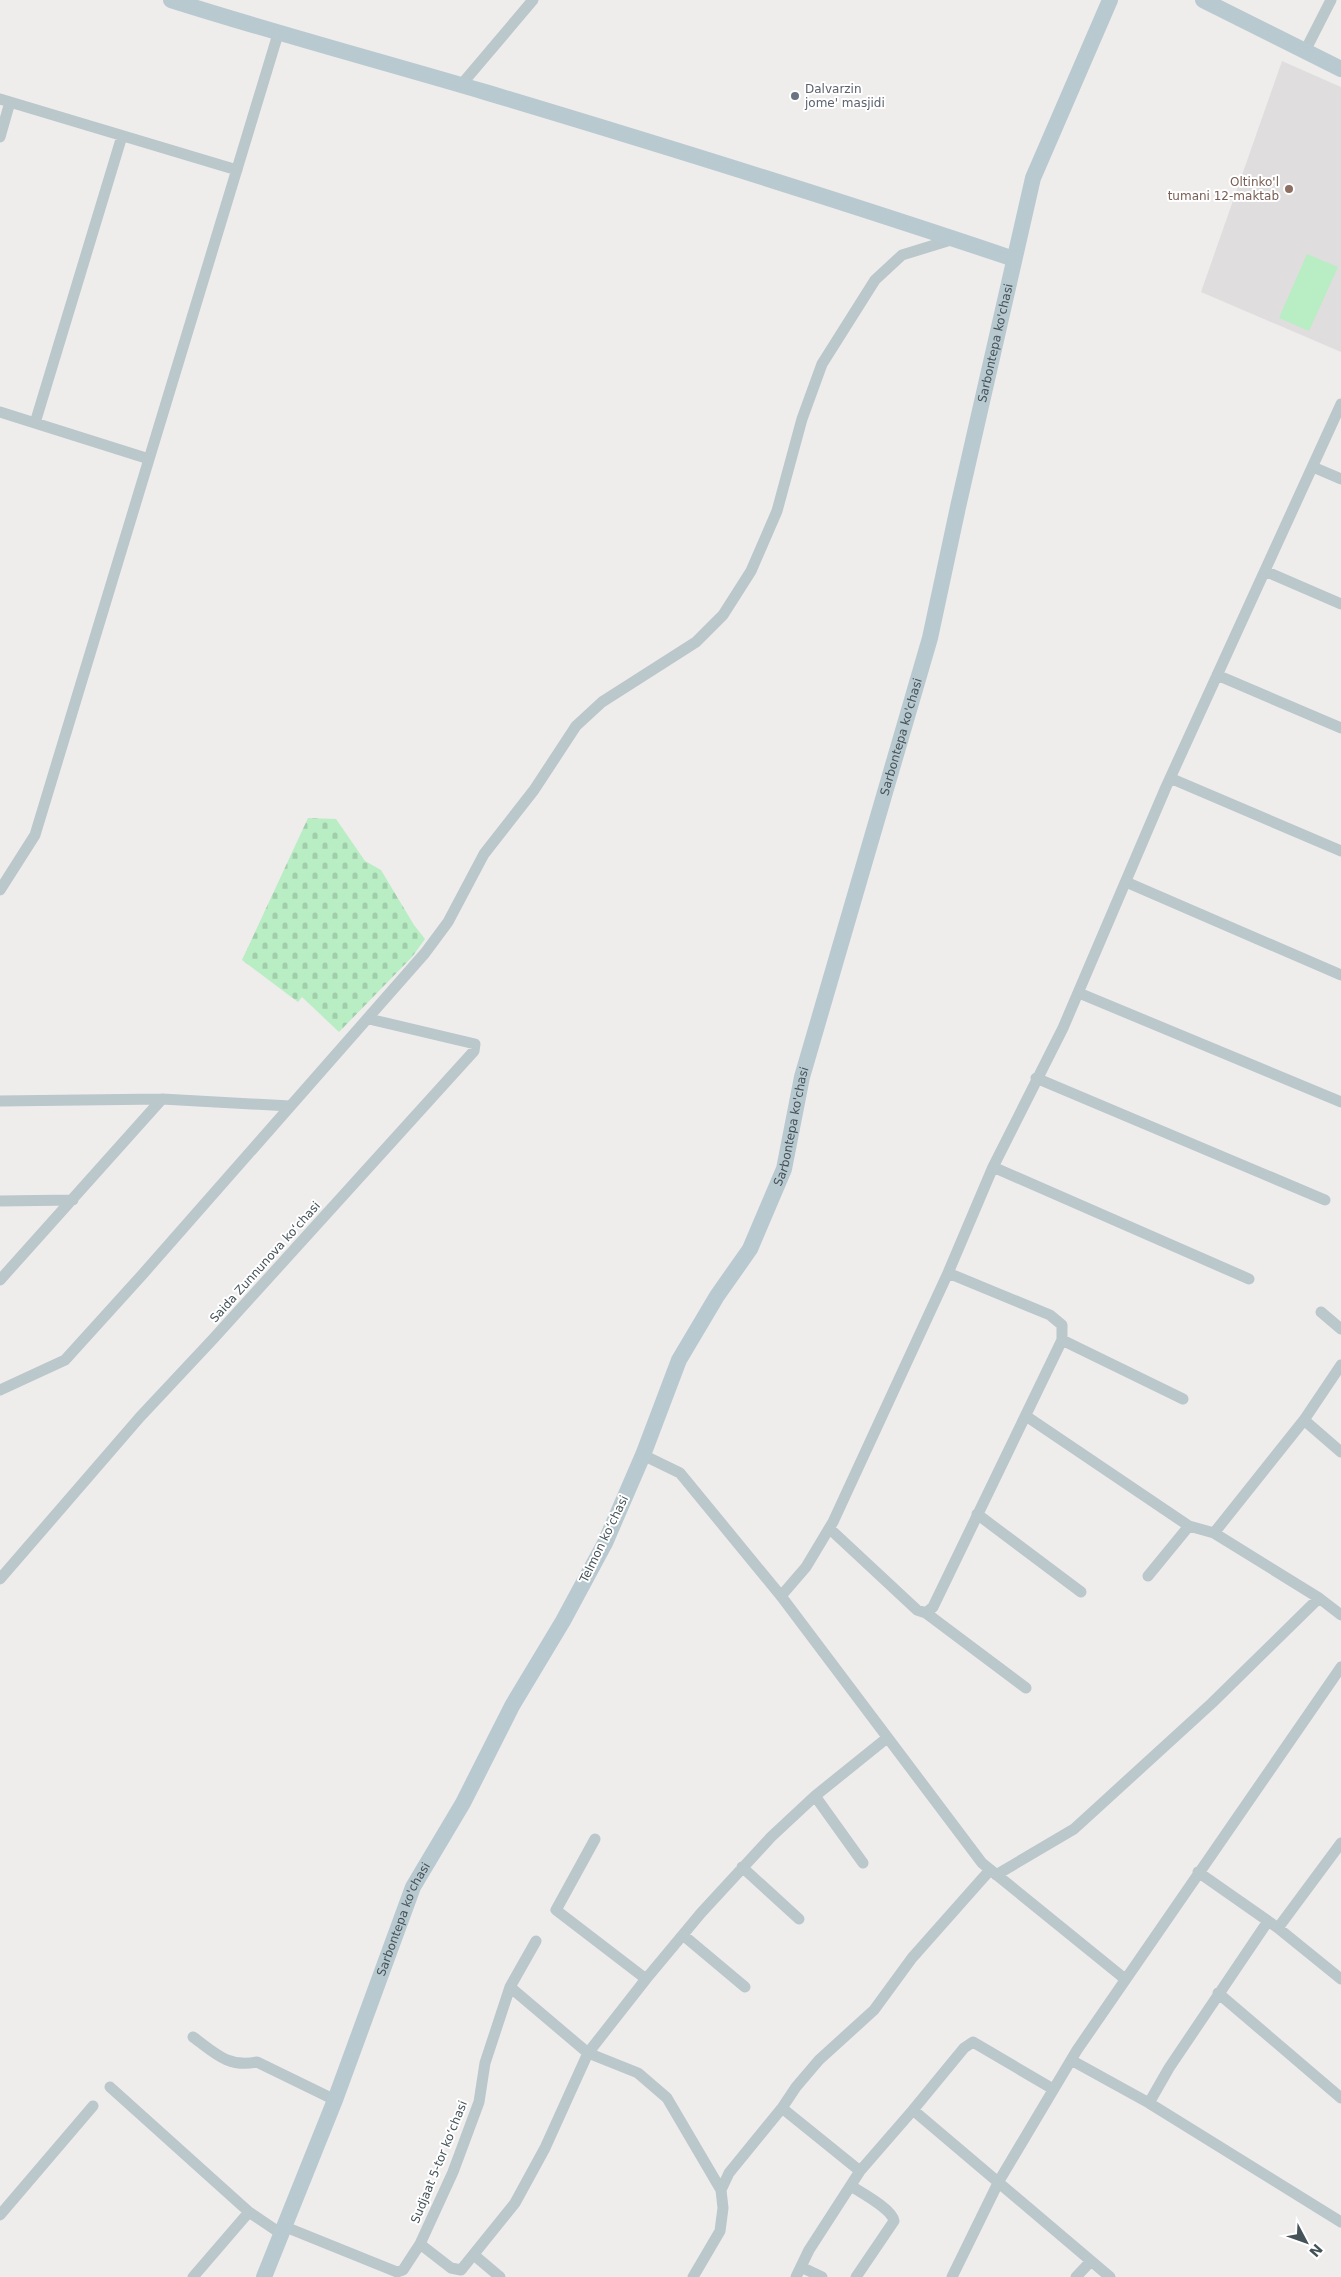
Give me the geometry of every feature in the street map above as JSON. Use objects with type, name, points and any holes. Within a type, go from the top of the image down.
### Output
[{"type":"street","points":[[170,0],[278,34],[460,85],[788,184],[1014,259]]},
{"type":"street","points":[[460,85],[533,0]]},
{"type":"street","name":"Sarbontepa ko'chasi","points":[[643,1455],[679,1360],[717,1296],[750,1249],[784,1169],[802,1077],[930,638],[1033,178],[1110,0]]},
{"type":"street","points":[[1203,0],[1341,69]]},
{"type":"street","points":[[1305,51],[1331,0]]},
{"type":"street","points":[[0,890],[35,835],[278,34]]},
{"type":"street","points":[[0,137],[5,101],[237,170]]},
{"type":"street","points":[[35,423],[122,136]]},
{"type":"street","points":[[0,1390],[65,1360],[369,1019],[425,953],[448,922],[484,854],[534,790],[576,726],[602,702],[696,642],[723,615],[752,571],[777,511],[802,419],[822,364],[875,280],[902,254],[954,239]]},
{"type":"street","points":[[781,1596],[806,1567],[830,1529],[948,1273],[993,1167],[1079,993],[1170,778],[1341,404]]},
{"type":"street","points":[[0,412],[149,460]]},
{"type":"street","points":[[1313,467],[1341,479]]},
{"type":"street","points":[[1265,571],[1341,604]]},
{"type":"street","points":[[1217,676],[1341,728]]},
{"type":"street","points":[[1170,778],[1341,851]]},
{"type":"street","points":[[1126,882],[1341,976]]},
{"type":"street","points":[[1079,993],[1341,1102]]},
{"type":"street","name":"Saida Zunnunova koʻchasi","points":[[0,1579],[140,1417],[221,1331],[474,1051],[475,1044],[369,1019]]},
{"type":"street","points":[[1036,1078],[1325,1200]]},
{"type":"street","points":[[0,1101],[162,1099],[290,1106]]},
{"type":"street","points":[[0,1280],[162,1099]]},
{"type":"street","points":[[993,1167],[1249,1279]]},
{"type":"street","points":[[0,1201],[73,1200]]},
{"type":"street","points":[[926,1613],[933,1607],[1062,1340],[1062,1325],[1050,1315],[948,1273]]},
{"type":"street","points":[[1321,1312],[1341,1328]]},
{"type":"street","points":[[1062,1340],[1184,1399]]},
{"type":"street","points":[[1214,1534],[1304,1420],[1341,1365]]},
{"type":"street","points":[[1026,1416],[1189,1526],[1214,1534],[1319,1598],[1341,1615]]},
{"type":"street","points":[[1304,1420],[1341,1452]]},
{"type":"street","points":[[643,1455],[680,1474],[781,1596],[982,1863],[1125,1979]]},
{"type":"street","name":"Telmon koʻchasi","points":[[563,1621],[605,1543],[643,1455]]},
{"type":"street","points":[[977,1514],[1081,1592]]},
{"type":"street","points":[[1148,1576],[1189,1526]]},
{"type":"street","points":[[830,1529],[917,1610],[926,1613],[1026,1688]]},
{"type":"street","points":[[721,2190],[729,2173],[819,2060],[874,2010],[912,1958],[993,1873],[1074,1829],[1212,1703],[1319,1598]]},
{"type":"street","name":"Sarbontepa ko'chasi","points":[[264,2277],[336,2100],[412,1887],[463,1803],[512,1706],[563,1621]]},
{"type":"street","points":[[952,2277],[999,2181],[1071,2060],[1198,1872],[1341,1667]]},
{"type":"street","points":[[420,2244],[452,2268],[460,2270],[474,2255],[515,2203],[545,2148],[588,2053],[646,1979],[742,1867],[815,1796],[887,1738]]},
{"type":"street","points":[[815,1796],[863,1863]]},
{"type":"street","points":[[595,1839],[556,1910],[646,1979]]},
{"type":"street","points":[[1278,1928],[1341,1842]]},
{"type":"street","points":[[742,1867],[799,1919]]},
{"type":"street","points":[[1198,1872],[1278,1928],[1341,1979]]},
{"type":"street","points":[[1149,2103],[1218,1993],[1268,1921]]},
{"type":"street","points":[[683,1935],[745,1987]]},
{"type":"street","name":"Sudjaat 5-tor koʻchasi","points":[[283,2231],[397,2272],[403,2270],[420,2244],[453,2172],[478,2102],[485,2063],[510,1988],[536,1941]]},
{"type":"street","points":[[510,1988],[588,2053],[638,2073],[667,2098],[721,2190],[723,2208],[720,2231],[693,2277]]},
{"type":"street","points":[[1218,1993],[1341,2098]]},
{"type":"street","points":[[193,2037],[230,2063],[245,2064],[257,2062],[336,2100]]},
{"type":"street","points":[[822,2277],[798,2272],[860,2171],[964,2048],[973,2042],[1053,2089]]},
{"type":"street","points":[[1071,2060],[1149,2103],[1341,2222]]},
{"type":"street","points":[[110,2087],[249,2212],[283,2231]]},
{"type":"street","points":[[0,2215],[93,2106]]},
{"type":"street","points":[[782,2108],[860,2171]]},
{"type":"street","points":[[913,2110],[1110,2277]]},
{"type":"street","points":[[851,2186],[893,2216],[894,2221],[856,2277]]},
{"type":"street","points":[[193,2277],[249,2212]]},
{"type":"street","points":[[474,2255],[500,2277]]},
{"type":"street","points":[[1076,2277],[1091,2261]]},
{"type":"shaded area","name":"Oltinko'l tumani 12-maktab","points":[[1282,61],[1341,87],[1341,352],[1201,292]]},
{"type":"green space","points":[[1307,254],[1338,267],[1309,331],[1279,318]]},
{"type":"green space","points":[[308,818],[336,819],[365,861],[381,870],[414,925],[425,939],[412,957],[339,1032],[302,997],[298,1002],[242,960]]},
{"type":"place","name":"Dalvarzin jome' masjidi","points":[[795,96]]},
{"type":"place","name":"Oltinko'l tumani 12-maktab","points":[[1289,189]]}]
